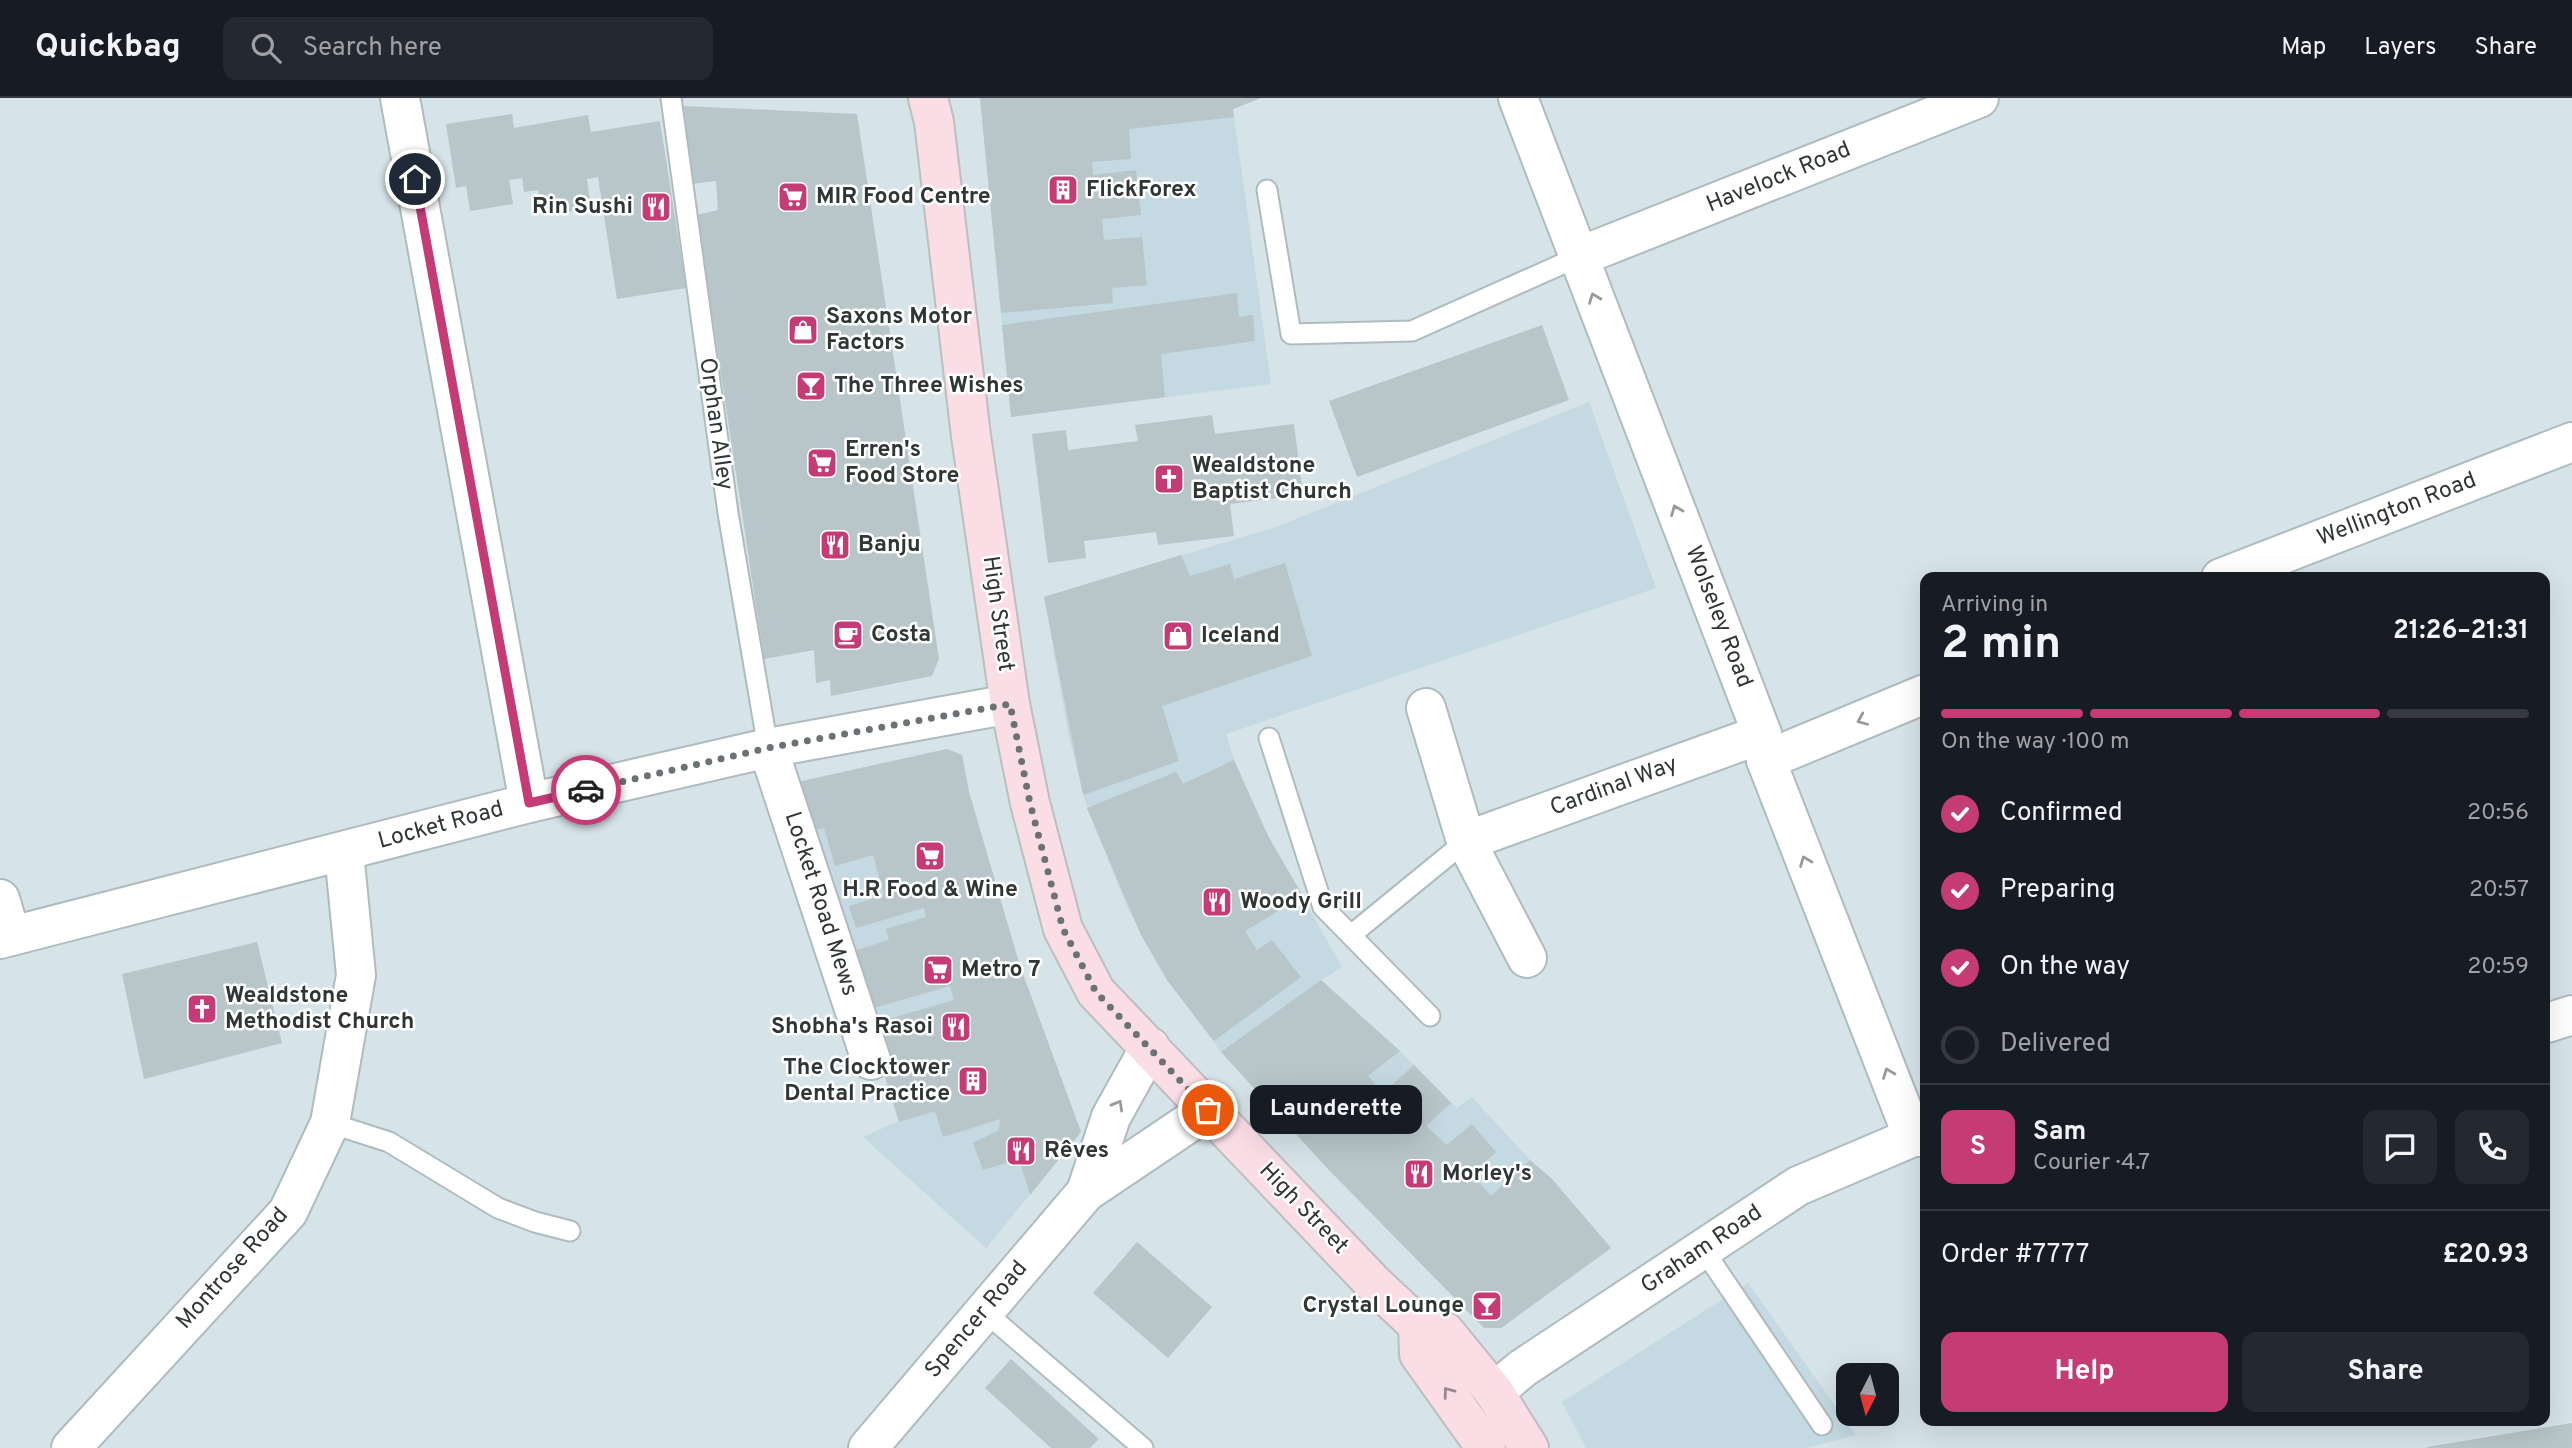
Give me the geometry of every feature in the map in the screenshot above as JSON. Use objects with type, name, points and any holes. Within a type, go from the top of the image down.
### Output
[{"type":"main road","name":"High Street","points":[[928,98],[934,122],[971,436],[1010,704],[1030,803],[1063,929],[1096,992],[1375,1285],[1418,1325],[1445,1332],[1494,1392],[1529,1448]]},
{"type":"main road","points":[[1418,1325],[1419,1354],[1486,1448]]},
{"type":"street","points":[[400,98],[529,803]]},
{"type":"street","name":"Wolseley Road","points":[[1518,98],[1764,747],[1919,1137]]},
{"type":"street","name":"Havelock Road","points":[[1578,257],[1979,98]]},
{"type":"street","name":"Wellington Road","points":[[2236,572],[2572,442]]},
{"type":"street","points":[[1764,747],[1920,696]]},
{"type":"street","name":"Locket Road","points":[[6,938],[529,803],[768,748],[1010,704]]},
{"type":"street","points":[[1426,708],[1466,841],[1527,958]]},
{"type":"street","name":"Cardinal Way","points":[[1466,841],[1764,747]]},
{"type":"street","name":"Locket Road Mews","points":[[768,748],[871,1060]]},
{"type":"street","name":"Montrose Road","points":[[71,1448],[288,1212],[330,1123],[356,975],[344,852]]},
{"type":"street","points":[[0,900],[6,938]]},
{"type":"street","points":[[2550,1022],[2572,1015]]},
{"type":"street","name":"Spencer Road","points":[[1086,1192],[1111,1117],[1150,1047]]},
{"type":"street","name":"Spencer Road","points":[[868,1448],[1086,1192],[1208,1110]]},
{"type":"street","name":"Graham Road","points":[[1494,1392],[1523,1368],[1798,1186],[1919,1137]]},
{"type":"lane","name":"Orphan Alley","points":[[671,98],[728,513],[768,748]]},
{"type":"lane","points":[[1267,190],[1291,334],[1412,331],[1578,257]]},
{"type":"lane","points":[[1269,738],[1323,907],[1430,1016]]},
{"type":"lane","points":[[1351,935],[1466,841]]},
{"type":"lane","points":[[330,1123],[389,1142],[498,1208],[570,1231]]},
{"type":"lane","points":[[1703,1249],[1822,1425]]},
{"type":"lane","points":[[985,1312],[1143,1448]]},
{"type":"shaded area","points":[[980,98],[1261,98],[1233,109],[1271,384],[1011,417]]},
{"type":"shaded area","points":[[1589,402],[1656,588],[1226,734],[1234,760],[1268,836],[1342,967],[1321,980],[1400,1051],[1457,1108],[1472,1097],[1530,1160],[1552,1179],[1611,1248],[1501,1328],[1484,1328],[1327,1168],[1221,1052],[1167,980],[1127,907],[1087,808],[1069,737],[1044,597],[1273,528]]},
{"type":"shaded area","points":[[947,749],[962,755],[969,792],[1020,966],[1081,1132],[986,1248],[863,1137],[899,1121],[793,783]]},
{"type":"shaded area","points":[[1748,1283],[1836,1407],[1836,1426],[1850,1426],[1856,1435],[1806,1448],[1586,1448],[1562,1402]]},
{"type":"building","points":[[980,98],[1261,98],[1233,109],[1234,117],[1129,129],[1131,159],[1092,162],[1093,175],[1136,170],[1141,215],[1102,219],[1103,231],[1104,240],[1142,237],[1147,285],[1112,288],[1113,303],[1001,313]]},
{"type":"building","points":[[684,106],[857,114],[939,659],[932,676],[831,696],[830,680],[816,683],[814,650],[764,659],[697,215],[718,210],[716,181],[692,184]]},
{"type":"building","points":[[512,114],[514,128],[588,115],[591,132],[660,121],[686,288],[617,299],[598,177],[587,179],[591,208],[542,216],[538,190],[524,192],[522,178],[509,180],[513,204],[470,211],[466,186],[456,188],[446,124]]},
{"type":"building","points":[[1237,293],[1239,317],[1253,315],[1255,341],[1161,354],[1165,397],[1011,417],[1002,325]]},
{"type":"building","points":[[1542,325],[1569,400],[1357,477],[1329,401]]},
{"type":"building","name":"Wealdstone Baptist Church","points":[[1212,415],[1215,434],[1294,424],[1303,495],[1230,504],[1234,536],[1158,545],[1156,532],[1084,541],[1086,558],[1048,563],[1032,434],[1066,430],[1068,450],[1138,441],[1135,425]]},
{"type":"building","name":"Iceland","points":[[1181,555],[1190,576],[1230,564],[1234,579],[1285,563],[1312,656],[1162,706],[1179,761],[1083,795],[1044,597]]},
{"type":"building","points":[[947,749],[962,755],[969,792],[1020,966],[1081,1132],[1030,1195],[1019,1159],[983,1170],[973,1143],[999,1130],[1000,1119],[943,1137],[935,1111],[899,1122],[869,1025],[954,1000],[950,986],[867,1010],[850,952],[889,940],[886,929],[926,917],[924,908],[856,928],[849,906],[884,895],[873,855],[835,866],[824,828],[806,832],[793,783]]},
{"type":"building","points":[[1234,760],[1268,836],[1303,896],[1245,931],[1257,950],[1272,940],[1301,977],[1214,1041],[1167,980],[1141,935],[1087,808],[1176,772],[1183,784]]},
{"type":"building","name":"Wealdstone Methodist Church","points":[[257,942],[282,1043],[144,1079],[122,974]]},
{"type":"building","points":[[1321,980],[1400,1051],[1368,1076],[1383,1093],[1414,1065],[1451,1103],[1426,1126],[1447,1145],[1472,1124],[1496,1152],[1472,1174],[1491,1196],[1530,1160],[1552,1179],[1611,1248],[1501,1328],[1484,1328],[1327,1168],[1221,1052]]},
{"type":"building","points":[[1137,1242],[1212,1307],[1168,1358],[1093,1293]]},
{"type":"building","points":[[1011,1359],[1099,1439],[1090,1448],[1051,1448],[985,1388]]},
{"type":"building","points":[[2572,1423],[2572,1448],[2427,1448],[2427,1447]]},
{"type":"way so far","points":[[586,790],[768,748],[1010,704],[1030,803],[1063,929],[1096,992],[1208,1110]]},
{"type":"place","name":"FlickForex","points":[[1063,190]]},
{"type":"place","name":"MIR Food Centre","points":[[793,197]]},
{"type":"place","name":"Rin Sushi","points":[[656,207]]},
{"type":"place","name":"Saxons Motor Factors","points":[[803,330]]},
{"type":"place","name":"The Three Wishes","points":[[811,386]]},
{"type":"place","name":"Erren's Food Store","points":[[822,463]]},
{"type":"place","name":"Wealdstone Baptist Church","points":[[1169,479]]},
{"type":"place","name":"Banju","points":[[835,545]]},
{"type":"place","name":"Costa","points":[[848,635]]},
{"type":"place","name":"Iceland","points":[[1178,636]]},
{"type":"place","name":"H.R Food & Wine","points":[[930,856]]},
{"type":"place","name":"Woody Grill","points":[[1217,902]]},
{"type":"place","name":"Metro 7","points":[[938,970]]},
{"type":"place","name":"Wealdstone Methodist Church","points":[[202,1009]]},
{"type":"place","name":"Shobha's Rasoi","points":[[956,1027]]},
{"type":"place","name":"The Clocktower Dental Practice","points":[[973,1081]]},
{"type":"place","name":"Launderette","points":[[1208,1110]]},
{"type":"place","name":"Rêves","points":[[1021,1151]]},
{"type":"place","name":"Morley's","points":[[1419,1174]]},
{"type":"place","name":"Crystal Lounge","points":[[1487,1306]]},
{"type":"route","points":[[415,179],[529,803],[586,790]]}]
